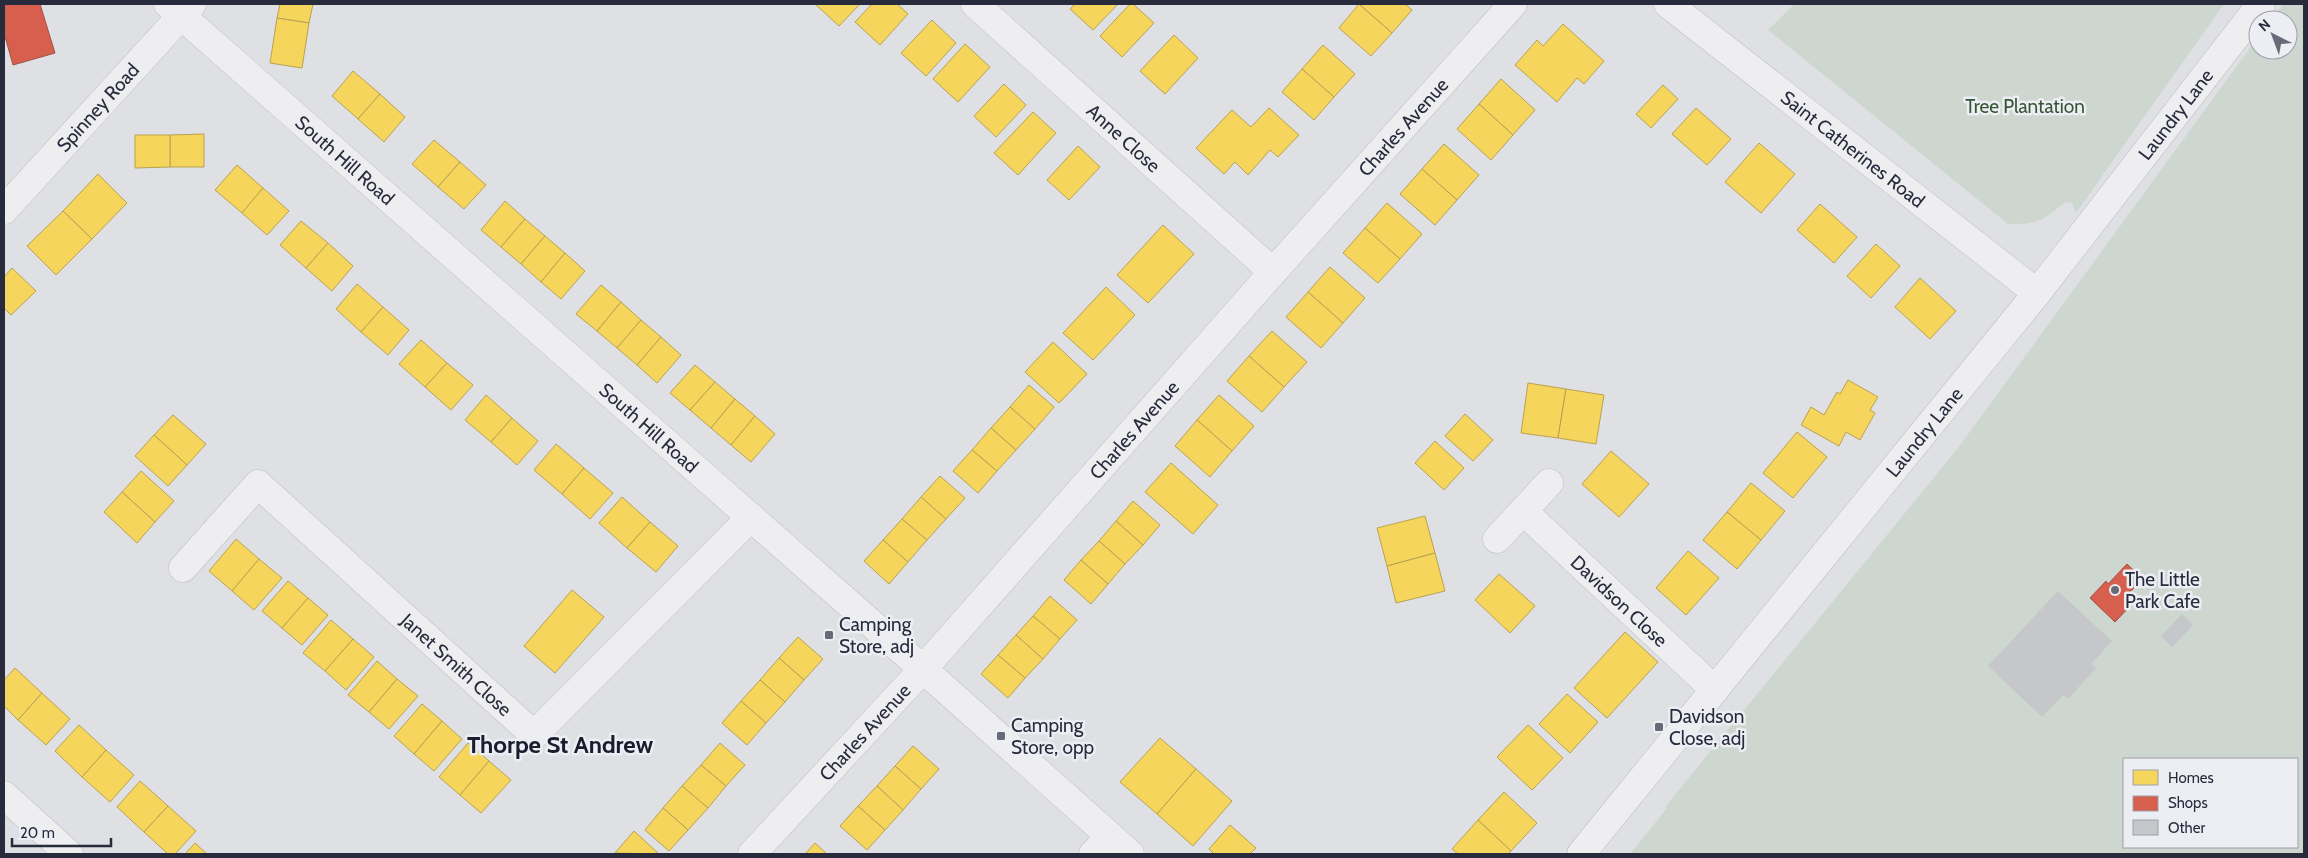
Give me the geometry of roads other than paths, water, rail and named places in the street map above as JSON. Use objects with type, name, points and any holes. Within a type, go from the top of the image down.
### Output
[{"type":"street","name":"Anne Close","points":[[975,4],[1273,272]]},
{"type":"street","name":"Charles Avenue","points":[[752,854],[923,669],[1273,272],[1514,4]]},
{"type":"street","name":"Saint Catherines Road","points":[[1668,4],[2037,293]]},
{"type":"street","name":"Laundry Lane","points":[[1581,854],[2037,293],[2261,4]]},
{"type":"street","name":"Spinney Road","points":[[4,210],[180,8]]},
{"type":"street","name":"South Hill Road","points":[[180,8],[923,669],[1102,845],[1130,854]]},
{"type":"street","points":[[1496,538],[1549,483]]},
{"type":"street","name":"Janet Smith Close","points":[[183,568],[258,484],[534,735],[751,517]]},
{"type":"street","name":"Davidson Close","points":[[1524,511],[1715,690]]},
{"type":"street","points":[[4,795],[69,854]]},
{"type":"place","name":"The Little Park Cafe","points":[[2115,590]]},
{"type":"place","name":"Camping Store, adj","points":[[829,635]]},
{"type":"place","name":"Davidson Close, adj","points":[[1659,727]]},
{"type":"place","name":"Camping Store, opp","points":[[1001,736]]},
{"type":"district","name":"Thorpe St Andrew","points":[[560,745]]},
{"type":"park label","name":"Tree Plantation","points":[[2025,106]]}]
